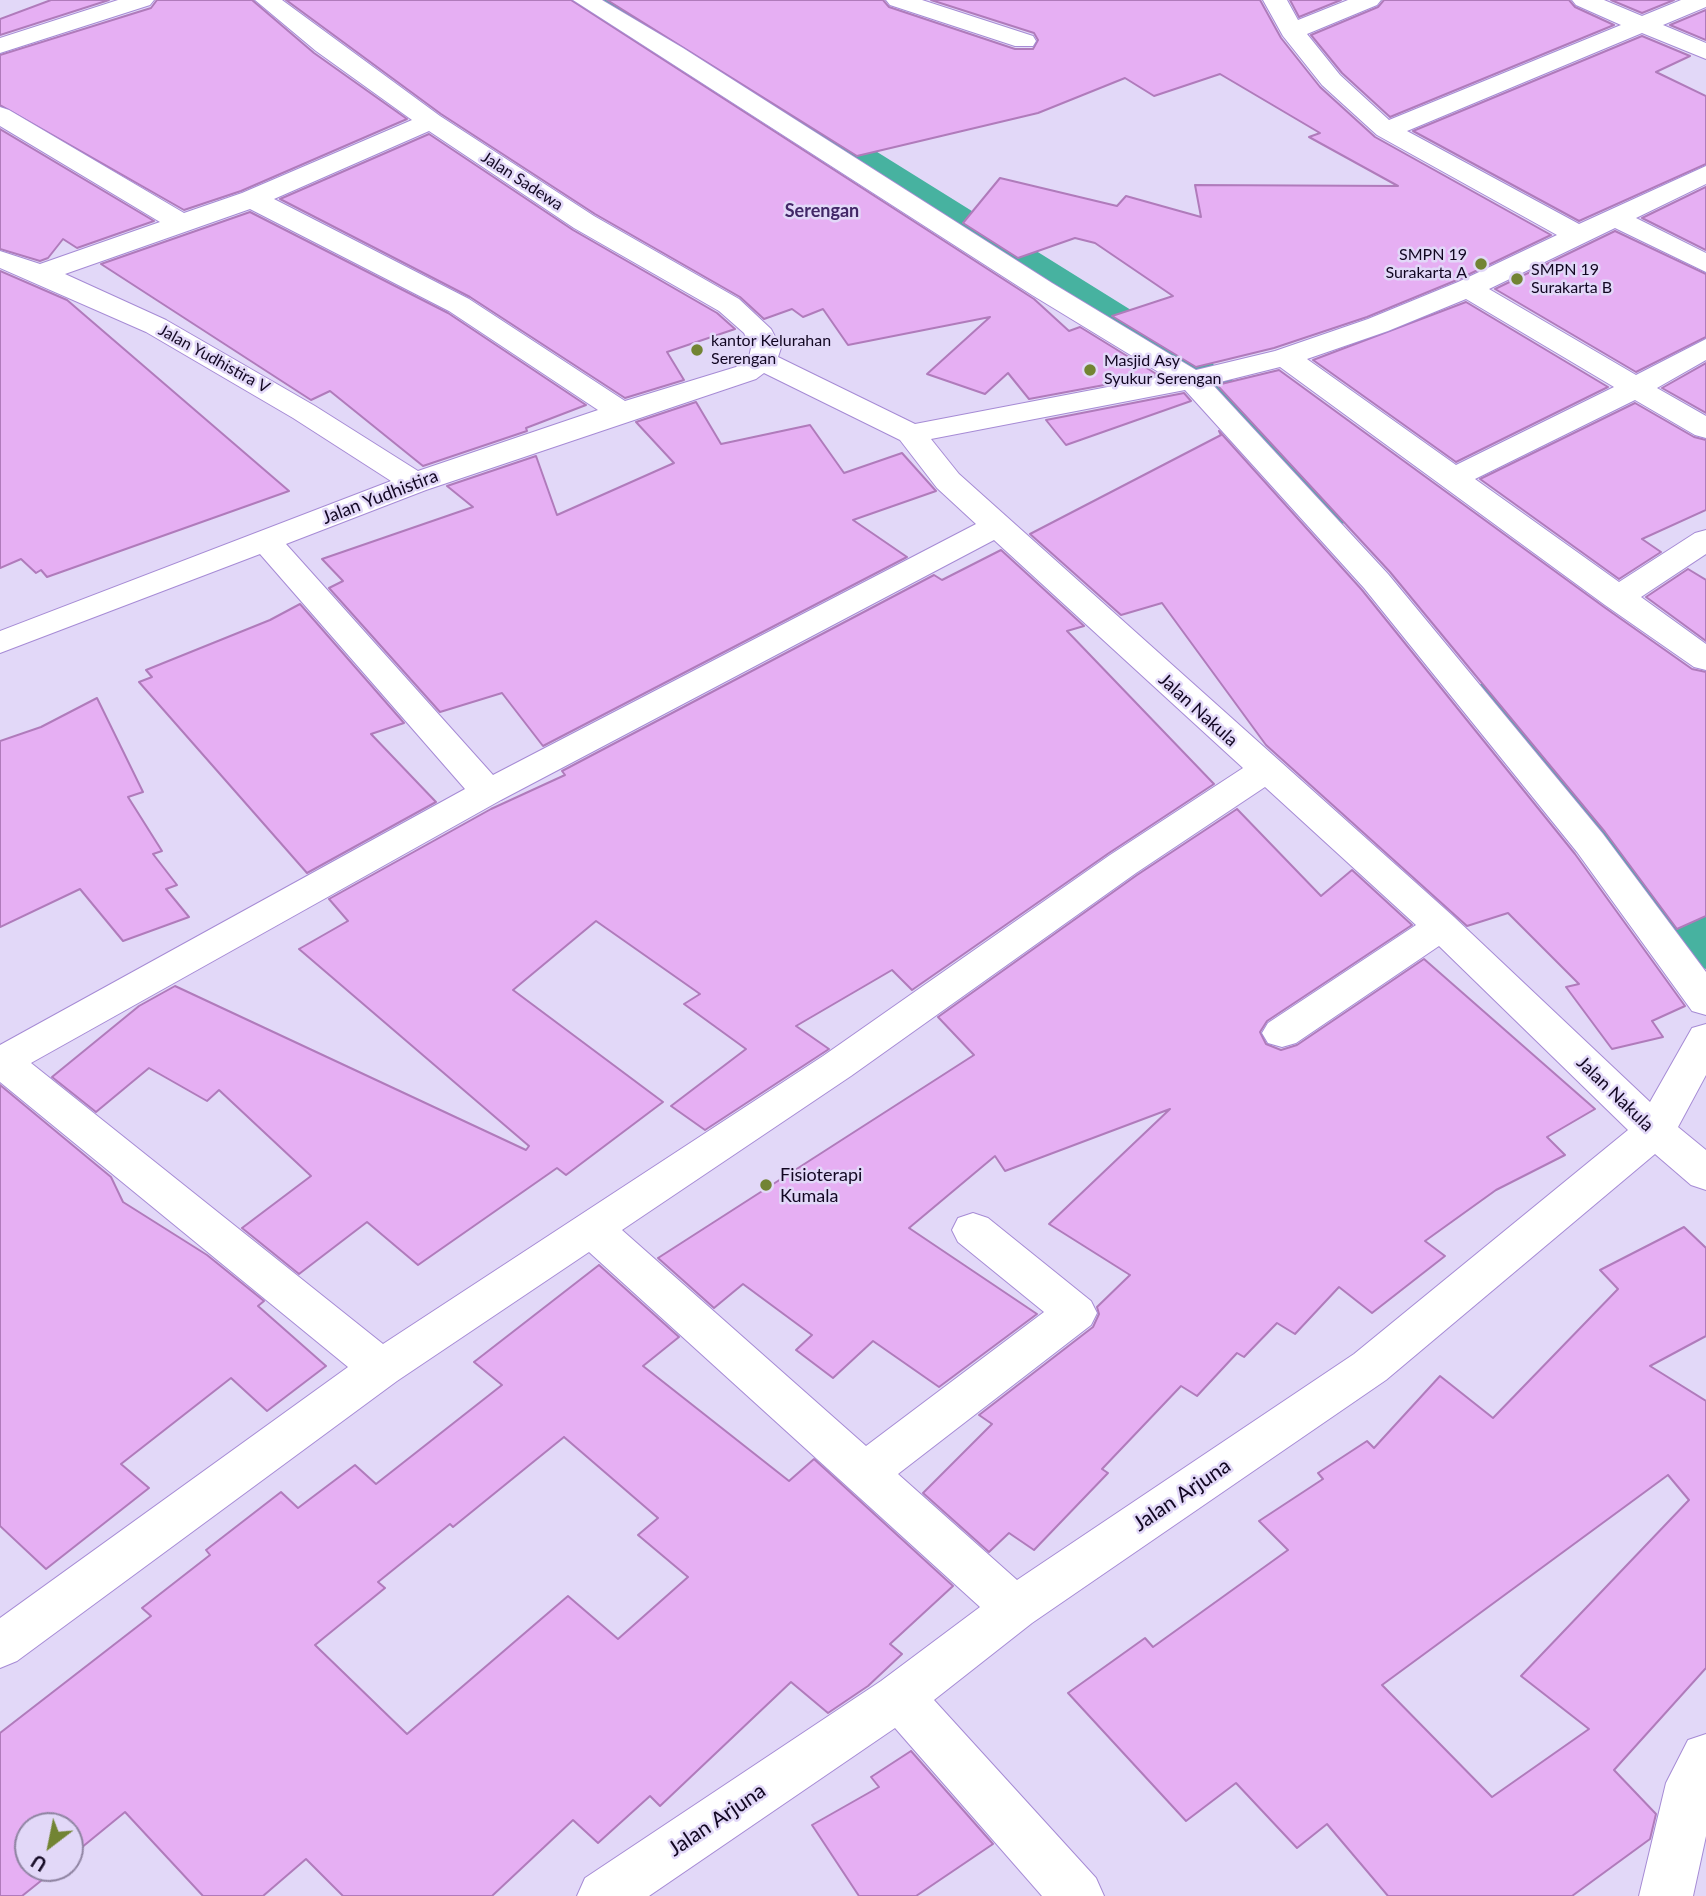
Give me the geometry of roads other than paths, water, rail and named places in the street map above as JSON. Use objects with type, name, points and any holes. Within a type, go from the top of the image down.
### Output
[{"type":"street","points":[[0,46],[142,0]]},
{"type":"street","name":"Jalan Sadewa","points":[[267,0],[325,46],[431,121],[584,222],[729,304],[757,329],[766,348],[762,361]]},
{"type":"street","points":[[585,0],[674,52],[1042,289],[1194,380],[1376,581],[1590,843],[1706,1001]]},
{"type":"street","points":[[1275,0],[1292,31],[1331,80],[1386,130],[1580,236]]},
{"type":"street","points":[[1292,31],[1369,0]]},
{"type":"street","points":[[1584,0],[1706,52]]},
{"type":"street","points":[[1386,130],[1702,0]]},
{"type":"street","points":[[916,2],[1024,41]]},
{"type":"street","points":[[0,115],[181,223]]},
{"type":"street","points":[[40,273],[252,199],[431,121]]},
{"type":"street","points":[[762,361],[911,435],[1194,380],[1285,357],[1468,288],[1706,174]]},
{"type":"street","points":[[252,199],[459,305],[621,412]]},
{"type":"street","points":[[1616,218],[1706,264]]},
{"type":"street","name":"Jalan Yudhistira V","points":[[0,259],[40,273],[156,326],[217,359],[415,483]]},
{"type":"street","points":[[1468,288],[1706,429]]},
{"type":"street","points":[[1456,477],[1635,388],[1706,348]]},
{"type":"street","points":[[1285,357],[1456,477],[1616,598],[1706,660]]},
{"type":"street","name":"Jalan Yudhistira","points":[[0,643],[415,483],[621,412],[746,373],[762,361]]},
{"type":"street","name":"Jalan Nakula","points":[[911,435],[948,481],[1265,770],[1441,926],[1655,1132],[1706,1174]]},
{"type":"street","points":[[381,1368],[1,1061],[488,792],[997,526]]},
{"type":"street","points":[[265,540],[488,792]]},
{"type":"street","points":[[1616,598],[1706,540]]},
{"type":"street","points":[[0,1646],[381,1368],[836,1066],[1123,864],[1265,770]]},
{"type":"street","points":[[1282,1033],[1441,926]]},
{"type":"street","name":"Jalan Arjuna","points":[[604,1896],[899,1697],[1015,1608],[1370,1367],[1655,1132],[1706,1038]]},
{"type":"street","points":[[590,1227],[1015,1608]]},
{"type":"street","points":[[865,1473],[1075,1314],[973,1230]]},
{"type":"street","points":[[899,1697],[1077,1896]]},
{"type":"street","points":[[1666,1896],[1692,1783],[1706,1757]]},
{"type":"waterway","points":[[608,0],[1184,362],[1237,408],[1328,513]]},
{"type":"waterway","points":[[1488,698],[1706,949]]},
{"type":"place","name":"SMPN 19 Surakarta A","points":[[1481,264]]},
{"type":"place","name":"SMPN 19 Surakarta B","points":[[1517,279]]},
{"type":"place","name":"kantor Kelurahan Serengan","points":[[697,350]]},
{"type":"place","name":"Masjid Asy Syukur Serengan","points":[[1090,370]]},
{"type":"place","name":"Fisioterapi Kumala","points":[[766,1185]]},
{"type":"district","name":"Serengan","points":[[822,211]]}]
